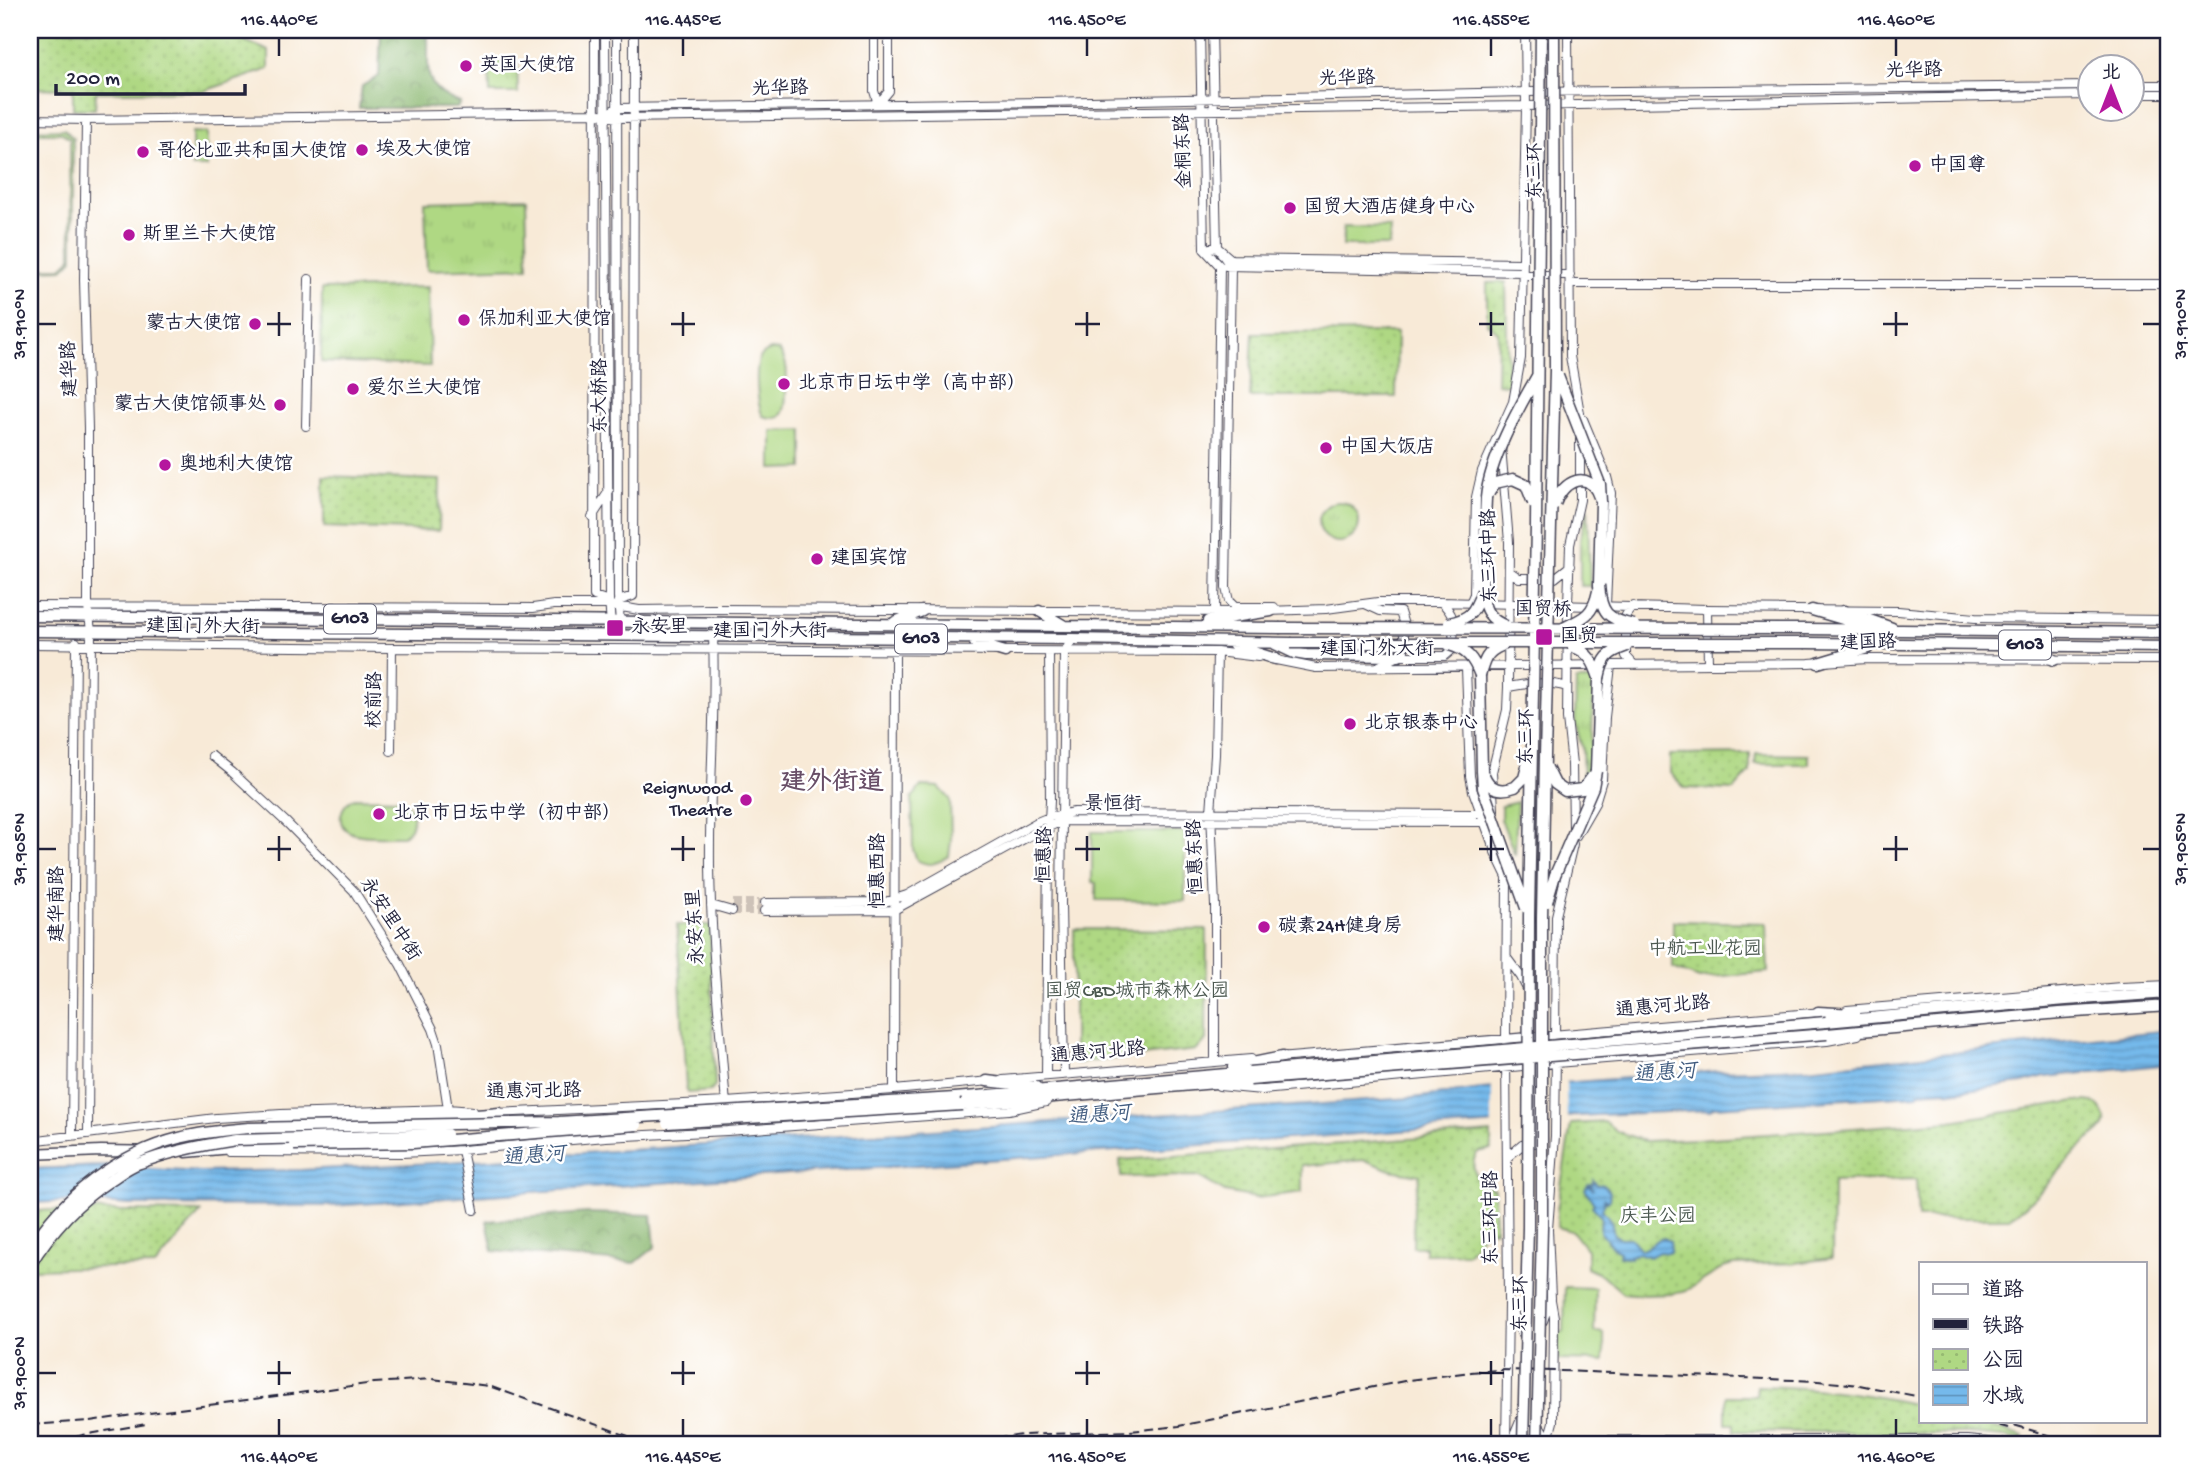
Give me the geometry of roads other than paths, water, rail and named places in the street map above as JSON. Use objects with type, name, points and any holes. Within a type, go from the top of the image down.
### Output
[{"type":"highway","name":"东三环","points":[[1524,1445],[1541,30]]},
{"type":"highway","name":"东三环","points":[[1537,1445],[1542,1227],[1542,918],[1555,370],[1554,30]]},
{"type":"highway","points":[[1555,370],[1600,484],[1599,585],[1604,611],[1615,621],[1654,629]]},
{"type":"highway","points":[[1518,628],[1504,625],[1488,615],[1484,608],[1482,591],[1487,483],[1525,396],[1538,374]]},
{"type":"highway","points":[[1486,498],[1495,483],[1514,479],[1521,481],[1530,494],[1536,524]]},
{"type":"highway","points":[[1552,524],[1558,494],[1569,483],[1589,482],[1597,491],[1601,502]]},
{"type":"highway","points":[[1560,629],[1592,611],[1599,585]]},
{"type":"highway","points":[[1429,627],[1465,619],[1474,610],[1482,591]]},
{"type":"highway","points":[[1812,610],[1882,631]]},
{"type":"highway","points":[[888,625],[922,611]]},
{"type":"highway","points":[[1039,611],[1066,626]]},
{"type":"highway","points":[[1178,626],[1271,611]]},
{"type":"highway","points":[[1844,611],[1901,631]]},
{"type":"highway","name":"建国门外大街","points":[[30,616],[88,612],[344,619],[1279,628]]},
{"type":"highway","name":"国贸桥","points":[[1279,628],[1806,629]]},
{"type":"highway","name":"建国路","points":[[1806,629],[2169,633]]},
{"type":"highway","name":"建国门外大街","points":[[30,631],[1073,639],[1219,647],[1291,643]]},
{"type":"highway","points":[[959,639],[1005,652]]},
{"type":"highway","points":[[1272,643],[1294,653],[1306,655],[1399,656]]},
{"type":"highway","name":"国贸桥","points":[[1291,643],[1806,643]]},
{"type":"highway","points":[[1438,643],[1454,646],[1468,653],[1480,675]]},
{"type":"highway","points":[[1516,643],[1491,650],[1485,657],[1480,675],[1482,771],[1483,788],[1529,916]]},
{"type":"highway","name":"建国路","points":[[1806,643],[2169,647]]},
{"type":"highway","points":[[1560,644],[1578,648],[1586,653],[1599,678]]},
{"type":"highway","points":[[1542,918],[1555,875],[1593,788],[1599,678],[1604,659],[1630,644]]},
{"type":"highway","points":[[1818,663],[1881,644]]},
{"type":"highway","points":[[2024,645],[2054,660]]},
{"type":"highway","points":[[1219,647],[1276,659]]},
{"type":"highway","points":[[1482,771],[1490,786],[1496,789],[1515,788],[1524,778],[1532,743]]},
{"type":"highway","points":[[1545,757],[1550,777],[1565,791],[1583,789],[1596,771]]},
{"type":"highway","name":"通惠河北路","points":[[1250,1076],[1900,1015],[2169,993]]},
{"type":"highway","name":"通惠河北路","points":[[30,1154],[101,1151],[204,1152],[254,1146],[413,1143],[2169,1006]]},
{"type":"highway","points":[[1818,1012],[1900,1015]]},
{"type":"highway","points":[[1196,1080],[1282,1057]]},
{"type":"highway","points":[[987,1081],[1064,1093]]},
{"type":"highway","name":"通惠河北路","points":[[249,1128],[559,1122],[958,1102]]},
{"type":"highway","points":[[30,1250],[54,1216],[72,1198],[118,1163],[148,1148],[177,1138],[301,1119],[462,1118],[499,1113]]},
{"type":"highway","points":[[30,1265],[54,1230],[78,1203],[137,1164],[169,1153],[235,1140],[564,1130]]},
{"type":"street","points":[[595,30],[592,517],[594,596],[614,603],[634,596],[634,30]]},
{"type":"street","name":"东大桥路","points":[[605,30],[609,491],[616,635]]},
{"type":"street","name":"东大桥路","points":[[614,603],[617,30]]},
{"type":"street","points":[[874,30],[874,91],[878,104]]},
{"type":"street","points":[[878,104],[890,91],[890,30]]},
{"type":"street","name":"金桐东路","points":[[1200,30],[1204,249]]},
{"type":"street","name":"金桐东路","points":[[1212,30],[1217,247]]},
{"type":"street","name":"东三环中路","points":[[1508,1445],[1507,877],[1495,852],[1492,772],[1507,710],[1509,542],[1500,434],[1513,402],[1521,358],[1525,30]]},
{"type":"street","points":[[1568,30],[1570,356],[1580,413],[1580,500],[1570,545],[1568,604],[1567,719],[1572,764],[1573,842]]},
{"type":"street","points":[[2146,85],[2169,85]]},
{"type":"street","name":"光华路","points":[[605,114],[617,108],[635,107],[1569,91],[2076,86]]},
{"type":"street","points":[[2146,94],[2169,94]]},
{"type":"street","name":"光华路","points":[[30,119],[595,113],[616,118],[1526,106],[2076,95]]},
{"type":"street","name":"建华路","points":[[86,120],[84,280],[89,428],[88,612]]},
{"type":"street","points":[[1204,249],[1217,247],[1231,259],[1523,270],[1570,279],[2169,284]]},
{"type":"street","points":[[1217,247],[1231,267],[1226,588],[1229,601],[1235,607],[1269,607],[1295,611]]},
{"type":"street","points":[[1204,249],[1220,266],[1231,267],[1523,270]]},
{"type":"street","points":[[1215,612],[1220,266]]},
{"type":"street","points":[[306,426],[309,279]]},
{"type":"street","points":[[1580,413],[1611,493],[1606,605]]},
{"type":"street","points":[[1470,603],[1474,593],[1476,496],[1482,471],[1500,434]]},
{"type":"street","points":[[592,517],[609,491]]},
{"type":"street","points":[[1508,571],[1519,578],[1555,578],[1570,566]]},
{"type":"street","name":"建国门外大街","points":[[30,606],[88,612],[533,608],[614,603],[639,610],[1215,612],[1295,611],[1378,602],[1568,604]]},
{"type":"street","points":[[1399,656],[1446,656],[1450,653],[1453,649],[1453,617],[1441,602]]},
{"type":"street","points":[[1365,604],[1380,611],[1400,612],[1404,625],[1404,651],[1376,667]]},
{"type":"street","name":"建国路","points":[[1568,604],[1898,611],[1975,618],[2169,620]]},
{"type":"street","points":[[1633,606],[1626,615],[1626,656],[1634,665]]},
{"type":"street","points":[[344,619],[380,609]]},
{"type":"street","points":[[1707,609],[1708,664]]},
{"type":"street","points":[[86,631],[88,612]]},
{"type":"street","name":"建华南路","points":[[72,1136],[75,644],[86,631]]},
{"type":"street","name":"建华南路","points":[[86,631],[90,644],[88,1134]]},
{"type":"street","name":"永安东里","points":[[713,636],[710,905],[727,1131]]},
{"type":"street","points":[[1064,652],[1073,639]]},
{"type":"street","name":"建国门外大街","points":[[30,644],[895,652],[1064,652],[1219,647]]},
{"type":"street","name":"恒惠东路","points":[[1215,1061],[1215,906],[1211,816],[1219,647]]},
{"type":"street","name":"校前路","points":[[391,751],[392,648]]},
{"type":"street","name":"恒惠西路","points":[[894,1090],[895,652]]},
{"type":"street","name":"恒惠路","points":[[1046,1076],[1049,652]]},
{"type":"street","name":"恒惠路","points":[[1064,652],[1064,1074]]},
{"type":"street","name":"建国门外大街","points":[[1276,659],[1316,668],[1568,667]]},
{"type":"street","name":"建国路","points":[[1568,667],[1818,663],[1867,659],[2169,660]]},
{"type":"street","points":[[1548,1443],[1553,1422],[1554,1317],[1548,1229],[1555,1136],[1557,903],[1573,842],[1595,803],[1602,780],[1611,666]]},
{"type":"street","points":[[1466,668],[1470,776],[1495,852]]},
{"type":"street","points":[[1048,672],[1058,672],[1061,677],[1063,731]]},
{"type":"street","points":[[1508,687],[1558,684],[1567,687]]},
{"type":"street","name":"永安里中街","points":[[212,756],[287,823],[354,891],[400,964],[433,1029],[438,1044],[448,1109]]},
{"type":"street","name":"景恒街","points":[[1211,816],[1475,814],[1480,810]]},
{"type":"street","name":"景恒街","points":[[1049,821],[894,910],[764,907],[894,900],[1049,821],[1079,812],[1484,822]]},
{"type":"street","points":[[710,905],[732,907]]},
{"type":"street","points":[[1507,958],[1521,977],[1531,999],[1534,1037],[1534,1140]]},
{"type":"street","name":"通惠河北路","points":[[30,1141],[216,1118],[281,1114],[448,1109],[499,1113],[726,1102],[894,1090],[2015,995],[2169,985]]},
{"type":"street","points":[[1048,1016],[1050,1053],[1053,1055],[1062,1051]]},
{"type":"street","name":"通惠河北路","points":[[1196,1080],[1262,1090],[1827,1041],[1886,1030]]},
{"type":"street","name":"通惠河北路","points":[[204,1152],[402,1153],[462,1150],[606,1137],[727,1131],[1009,1110],[1064,1093]]},
{"type":"street","points":[[499,1113],[502,1147]]},
{"type":"street","points":[[1508,1157],[1522,1145],[1534,1140],[1547,1145],[1553,1152]]},
{"type":"street","points":[[462,1150],[474,1210]]},
{"type":"street","points":[[1548,1443],[1535,1417],[1536,1339],[1551,1298]]},
{"type":"street","name":"东三环中路","points":[[1508,1300],[1524,1339],[1523,1416],[1508,1445]]},
{"type":"street","points":[[1524,1339],[1536,1339]]},
{"type":"street","points":[[1523,1416],[1535,1417]]},
{"type":"street","points":[[1548,1443],[2019,1445]]},
{"type":"water","name":"通惠河","points":[[2169,1030],[2169,1064],[2045,1077],[2022,1083],[1950,1092],[1919,1092],[1916,1095],[1713,1107],[1710,1110],[1575,1116],[1485,1125],[332,1206],[130,1205],[75,1201],[30,1203],[30,1169],[102,1166],[200,1172],[433,1163],[1412,1098],[1482,1089],[1720,1071],[1807,1068]]},
{"type":"water","points":[[1593,1180],[1598,1185],[1603,1184],[1610,1192],[1608,1202],[1603,1198],[1607,1202],[1604,1202],[1602,1209],[1611,1221],[1614,1235],[1631,1238],[1641,1250],[1664,1238],[1670,1241],[1671,1251],[1659,1252],[1650,1257],[1638,1253],[1630,1258],[1619,1256],[1620,1252],[1611,1246],[1600,1232],[1601,1216],[1592,1206],[1594,1204],[1585,1189],[1588,1184],[1594,1190],[1590,1184]]},
{"type":"tunnel","points":[[733,903],[765,903]]},
{"type":"tunnel","points":[[732,911],[764,911]]},
{"type":"railway","points":[[951,1445],[1022,1435],[1130,1431],[1179,1426],[1409,1380],[1499,1370],[1818,1381],[1859,1385],[1919,1397]]},
{"type":"railway","points":[[30,1425],[89,1421],[374,1383],[432,1379],[489,1386],[653,1445]]},
{"type":"railway","points":[[1987,1422],[2008,1428]]},
{"type":"railway","points":[[2003,1422],[2082,1445]]},
{"type":"railway","points":[[47,1445],[83,1435],[146,1424]]},
{"type":"place","name":"英国大使馆","points":[[466,66]]},
{"type":"place","name":"埃及大使馆","points":[[362,150]]},
{"type":"place","name":"哥伦比亚共和国大使馆","points":[[143,152]]},
{"type":"place","name":"中国尊","points":[[1915,166]]},
{"type":"place","name":"国贸大酒店健身中心","points":[[1290,208]]},
{"type":"place","name":"斯里兰卡大使馆","points":[[129,235]]},
{"type":"place","name":"保加利亚大使馆","points":[[464,320]]},
{"type":"place","name":"蒙古大使馆","points":[[255,324]]},
{"type":"place","name":"北京市日坛中学（高中部）","points":[[784,384]]},
{"type":"place","name":"爱尔兰大使馆","points":[[353,389]]},
{"type":"place","name":"蒙古大使馆领事处","points":[[280,405]]},
{"type":"place","name":"中国大饭店","points":[[1326,448]]},
{"type":"place","name":"奥地利大使馆","points":[[165,465]]},
{"type":"place","name":"建国宾馆","points":[[817,559]]},
{"type":"place","name":"永安里","points":[[615,628]]},
{"type":"place","name":"国贸","points":[[1544,637]]},
{"type":"place","name":"北京银泰中心","points":[[1350,724]]},
{"type":"place","name":"Reignwood Theatre","points":[[746,800]]},
{"type":"place","name":"北京市日坛中学（初中部）","points":[[379,814]]},
{"type":"place","name":"碳素24H健身房","points":[[1264,927]]},
{"type":"district","name":"建外街道","points":[[832,784]]},
{"type":"park label","name":"中航工业花园","points":[[1705,950]]},
{"type":"park label","name":"国贸CBD城市森林公园","points":[[1137,992]]},
{"type":"park label","name":"庆丰公园","points":[[1658,1217]]}]
